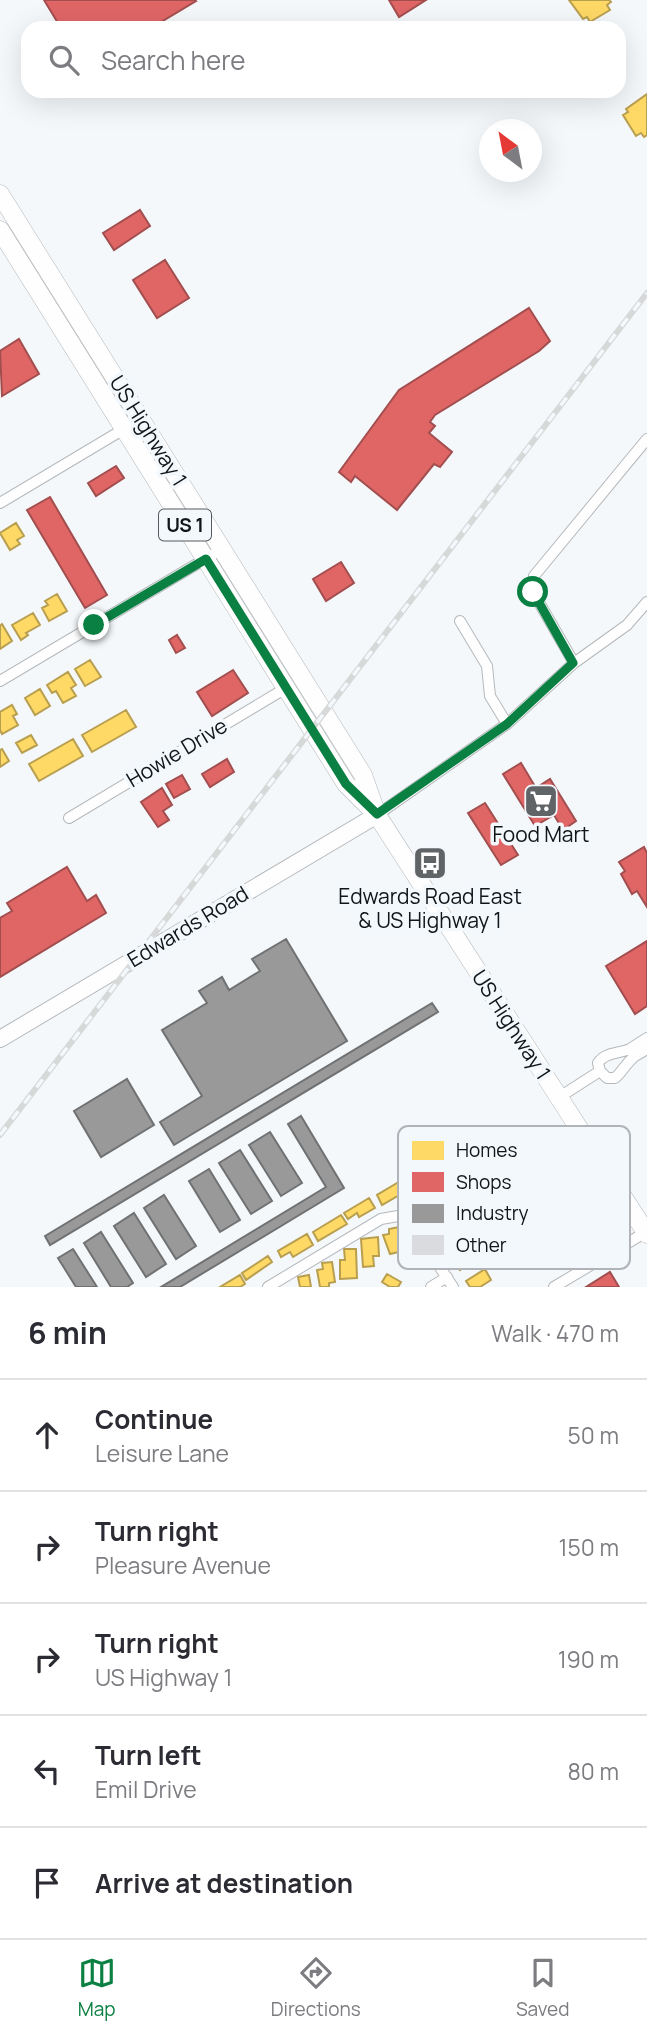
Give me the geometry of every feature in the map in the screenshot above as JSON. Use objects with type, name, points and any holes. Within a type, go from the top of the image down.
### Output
[{"type":"main road","name":"US Highway 1","points":[[0,194],[363,775],[377,814],[576,1126]]},
{"type":"main road","name":"US Highway 1","points":[[0,230],[346,784],[377,814]]},
{"type":"main road","points":[[48,306],[63,306],[76,315]]},
{"type":"main road","name":"Edwards Road","points":[[0,1039],[377,814]]},
{"type":"main road","name":"US Highway 1","points":[[630,1208],[646,1233]]},
{"type":"street","points":[[0,503],[124,429]]},
{"type":"street","points":[[573,663],[533,592],[534,576],[647,439]]},
{"type":"street","points":[[0,681],[222,549]]},
{"type":"street","points":[[377,814],[507,724],[573,663],[627,625],[647,602]]},
{"type":"street","points":[[460,621],[487,666],[490,696],[507,724]]},
{"type":"street","name":"Howie Drive","points":[[69,818],[286,688]]},
{"type":"street","points":[[647,1038],[632,1052],[622,1072],[615,1078],[607,1078],[600,1071],[598,1063],[608,1054],[617,1055],[632,1052],[647,1049]]},
{"type":"street","points":[[558,1098],[600,1071]]},
{"type":"street","points":[[268,1287],[382,1219],[398,1216]]},
{"type":"street","points":[[630,1242],[646,1233]]},
{"type":"street","points":[[554,1287],[585,1269]]},
{"type":"street","points":[[431,1287],[450,1282]]},
{"type":"building: Homes","points":[[569,0],[611,2],[607,5],[610,10],[592,21],[587,17],[583,19]]},
{"type":"building: Homes","points":[[647,94],[647,135],[644,137],[641,133],[636,136],[623,115],[628,112],[626,109]]},
{"type":"building: Homes","points":[[16,523],[24,536],[17,540],[20,544],[10,550],[0,533]]},
{"type":"building: Homes","points":[[57,594],[67,611],[49,621],[42,608],[48,605],[45,601]]},
{"type":"building: Homes","points":[[33,613],[40,625],[26,633],[28,635],[21,640],[12,625]]},
{"type":"building: Homes","points":[[2,624],[12,641],[0,649],[0,626]]},
{"type":"building: Homes","points":[[90,660],[101,677],[85,686],[75,669]]},
{"type":"building: Homes","points":[[68,672],[76,685],[71,688],[76,696],[63,703],[56,691],[52,693],[47,685]]},
{"type":"building: Homes","points":[[40,689],[50,706],[35,715],[25,698]]},
{"type":"building: Homes","points":[[12,705],[17,714],[13,716],[18,725],[2,734],[0,712]]},
{"type":"building: Homes","points":[[126,710],[136,727],[92,752],[82,735]]},
{"type":"building: Homes","points":[[31,735],[37,745],[22,753],[16,743]]},
{"type":"building: Homes","points":[[73,739],[83,756],[39,781],[29,764]]},
{"type":"building: Homes","points":[[2,749],[9,761],[0,767],[0,750]]},
{"type":"building: Homes","points":[[398,1182],[398,1196],[382,1205],[377,1195]]},
{"type":"building: Homes","points":[[369,1198],[375,1208],[359,1217],[357,1213],[348,1219],[344,1213]]},
{"type":"building: Homes","points":[[341,1215],[347,1224],[318,1241],[313,1232]]},
{"type":"building: Homes","points":[[398,1227],[398,1252],[390,1254],[383,1235],[389,1234],[389,1229]]},
{"type":"building: Homes","points":[[307,1234],[313,1245],[293,1257],[290,1252],[281,1257],[278,1251]]},
{"type":"building: Homes","points":[[378,1237],[379,1256],[373,1256],[374,1266],[363,1267],[361,1239]]},
{"type":"building: Homes","points":[[344,1249],[356,1249],[357,1278],[340,1279],[340,1260],[345,1260]]},
{"type":"building: Homes","points":[[268,1256],[272,1262],[246,1280],[242,1273]]},
{"type":"building: Homes","points":[[332,1262],[335,1282],[329,1283],[329,1287],[320,1287],[317,1270],[323,1269],[322,1263]]},
{"type":"building: Homes","points":[[485,1269],[491,1280],[480,1287],[470,1287],[466,1281]]},
{"type":"building: Homes","points":[[387,1274],[401,1282],[398,1287],[390,1287],[382,1282]]},
{"type":"building: Homes","points":[[240,1275],[245,1284],[240,1287],[220,1287]]},
{"type":"building: Homes","points":[[309,1275],[311,1287],[300,1287],[298,1277]]},
{"type":"building: Shops","points":[[44,0],[196,1],[163,21],[57,21]]},
{"type":"building: Shops","points":[[389,0],[426,0],[399,17]]},
{"type":"building: Shops","points":[[140,210],[150,226],[114,250],[103,233]]},
{"type":"building: Shops","points":[[165,260],[189,298],[157,318],[133,280]]},
{"type":"building: Shops","points":[[529,308],[550,341],[539,351],[435,415],[430,422],[435,426],[429,433],[452,452],[440,467],[434,464],[397,510],[355,476],[351,482],[339,472],[399,390]]},
{"type":"building: Shops","points":[[19,339],[39,374],[2,396],[0,351]]},
{"type":"building: Shops","points":[[116,466],[124,478],[96,496],[88,483]]},
{"type":"building: Shops","points":[[50,497],[107,595],[85,608],[27,510]]},
{"type":"building: Shops","points":[[341,562],[354,583],[326,601],[313,579]]},
{"type":"building: Shops","points":[[177,635],[185,648],[176,653],[169,640]]},
{"type":"building: Shops","points":[[233,670],[248,693],[212,716],[197,692]]},
{"type":"building: Shops","points":[[227,759],[234,772],[210,787],[202,774]]},
{"type":"building: Shops","name":"Food Mart","points":[[521,763],[536,788],[550,779],[576,821],[563,830],[554,815],[535,826],[503,774]]},
{"type":"building: Shops","points":[[182,775],[190,789],[174,798],[166,784]]},
{"type":"building: Shops","points":[[162,788],[172,805],[163,811],[169,820],[158,827],[141,802]]},
{"type":"building: Shops","points":[[485,803],[518,855],[501,865],[468,813]]},
{"type":"building: Shops","points":[[644,847],[647,853],[647,907],[637,891],[632,894],[621,874],[625,871],[619,862]]},
{"type":"building: Shops","points":[[67,867],[87,901],[96,895],[106,913],[0,977],[0,918],[12,911],[7,903]]},
{"type":"building: Shops","points":[[647,941],[647,1006],[635,1014],[606,966]]},
{"type":"building: Shops","points":[[610,1272],[619,1287],[586,1287]]},
{"type":"building: Industry","points":[[286,939],[347,1041],[174,1145],[160,1122],[202,1096],[162,1030],[207,1003],[199,991],[222,977],[229,990],[260,971],[252,959]]},
{"type":"building: Industry","points":[[432,1003],[438,1012],[50,1245],[45,1236]]},
{"type":"building: Industry","points":[[127,1079],[154,1125],[101,1157],[74,1111]]},
{"type":"building: Industry","points":[[301,1116],[344,1188],[180,1287],[161,1287],[326,1187],[288,1124]]},
{"type":"building: Industry","points":[[270,1132],[302,1183],[281,1196],[249,1145]]},
{"type":"building: Industry","points":[[240,1150],[272,1201],[251,1214],[219,1163]]},
{"type":"building: Industry","points":[[209,1169],[240,1220],[220,1232],[189,1181]]},
{"type":"building: Industry","points":[[164,1195],[196,1246],[176,1259],[144,1208]]},
{"type":"building: Industry","points":[[134,1213],[166,1264],[146,1277],[114,1226]]},
{"type":"building: Industry","points":[[101,1232],[133,1283],[127,1287],[111,1287],[84,1243]]},
{"type":"building: Industry","points":[[73,1249],[97,1287],[76,1287],[58,1258]]},
{"type":"railway","points":[[0,1135],[647,293]]},
{"type":"place","name":"Food Mart","points":[[541,801]]},
{"type":"place","name":"Edwards Road East & US Highway 1","points":[[430,863]]},
{"type":"route","points":[[94,625],[206,559],[346,784],[377,814],[507,724],[573,663],[533,592]]}]
